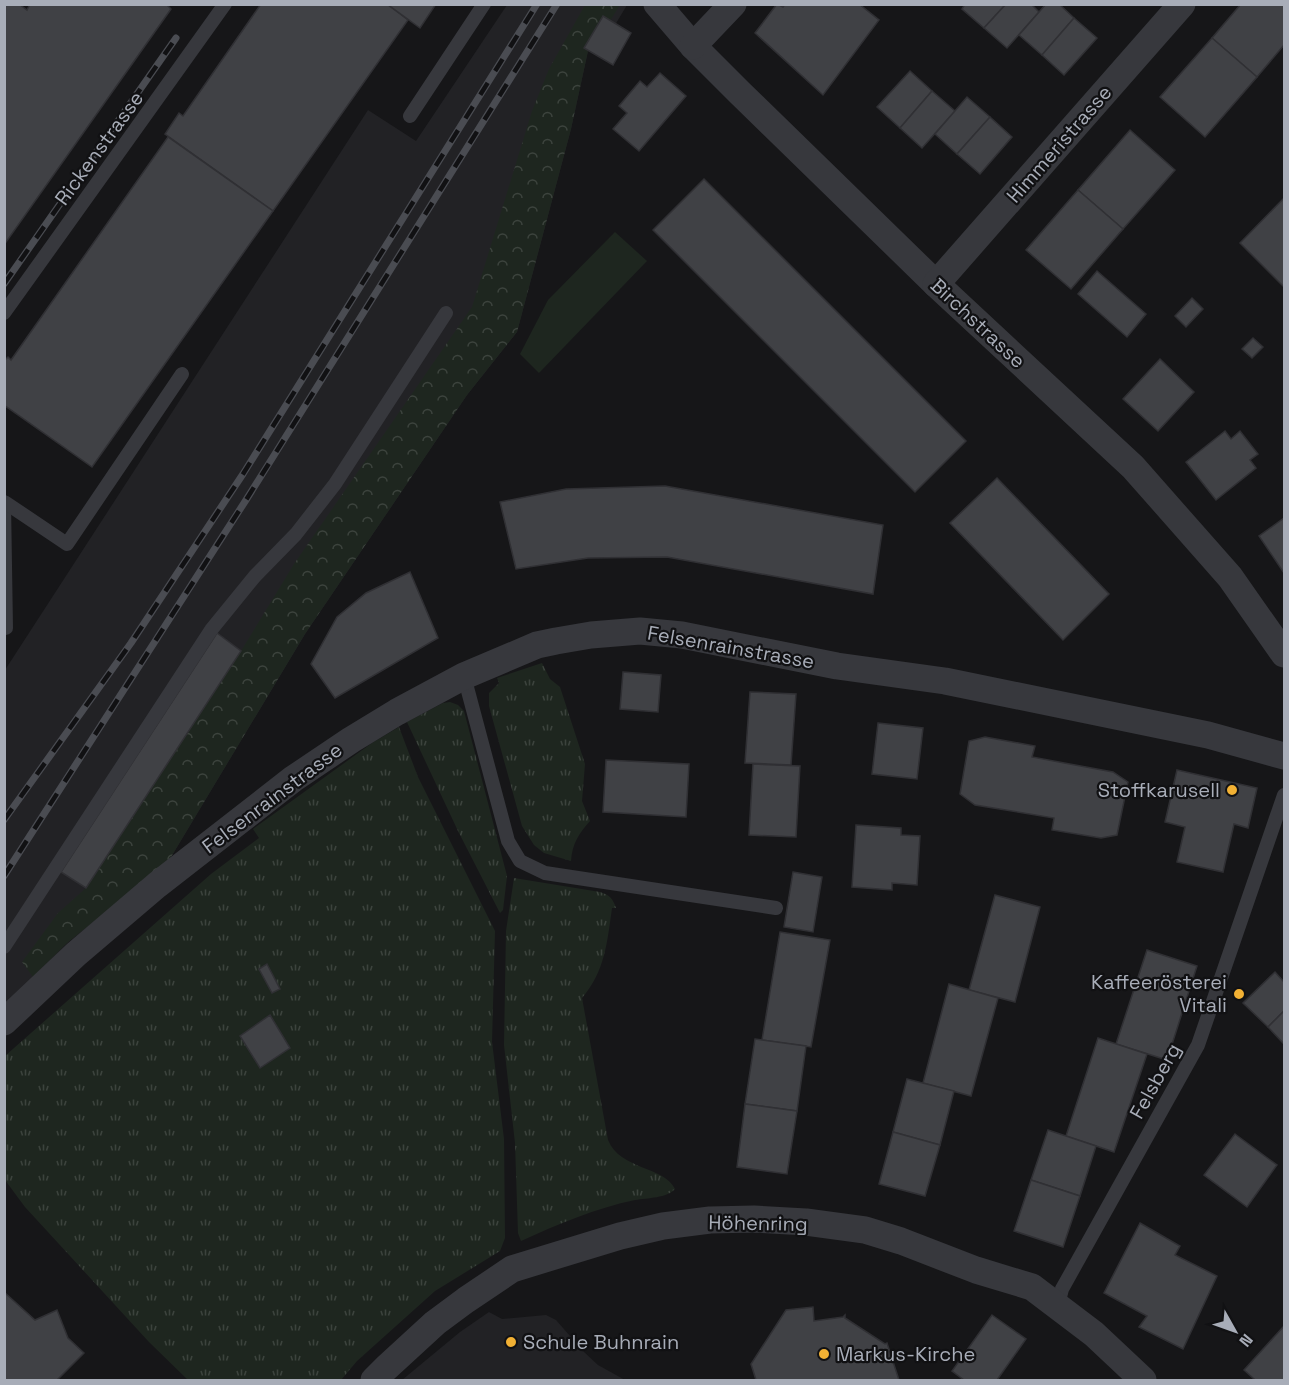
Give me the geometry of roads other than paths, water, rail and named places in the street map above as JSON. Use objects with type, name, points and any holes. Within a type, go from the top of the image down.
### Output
[{"type":"street","name":"Birchstrasse","points":[[657,4],[693,46],[936,284],[1132,467],[1230,577],[1284,654]]},
{"type":"street","points":[[693,46],[733,4]]},
{"type":"street","name":"Himmeristrasse","points":[[936,284],[1182,4]]},
{"type":"street","name":"Felsenrainstrasse","points":[[4,1022],[76,954],[130,908],[293,779],[397,712],[464,676],[537,645],[591,634],[640,631],[682,635],[837,666],[945,681],[1208,735],[1284,756]]},
{"type":"street","name":"Höhenring","points":[[375,1380],[435,1323],[512,1269],[564,1255],[620,1236],[663,1226],[710,1220],[754,1219],[806,1222],[865,1230],[901,1241],[975,1270],[1032,1287],[1094,1334],[1143,1380]]},
{"type":"lane","name":"Rickenstrasse","points":[[4,313],[225,4]]},
{"type":"lane","points":[[410,116],[484,4]]},
{"type":"lane","points":[[4,948],[211,630],[255,576],[296,534],[335,484],[446,313]]},
{"type":"lane","points":[[5,503],[67,544],[182,374]]},
{"type":"lane","points":[[5,503],[6,628]]},
{"type":"lane","points":[[464,676],[508,841],[520,861],[545,873],[776,908]]},
{"type":"lane","name":"Felsberg","points":[[1058,1305],[1062,1289],[1198,1045],[1284,795]]},
{"type":"railway","points":[[4,820],[131,643],[243,474],[537,4]]},
{"type":"railway","points":[[4,876],[246,500],[557,4]]},
{"type":"railway","points":[[4,284],[176,38]]},
{"type":"place","name":"Stoffkarusell","points":[[1232,790]]},
{"type":"place","name":"Kaffeerösterei Vitali","points":[[1239,994]]},
{"type":"place","name":"Schule Buhnrain","points":[[511,1342]]},
{"type":"place","name":"Markus-Kirche","points":[[824,1354]]}]
